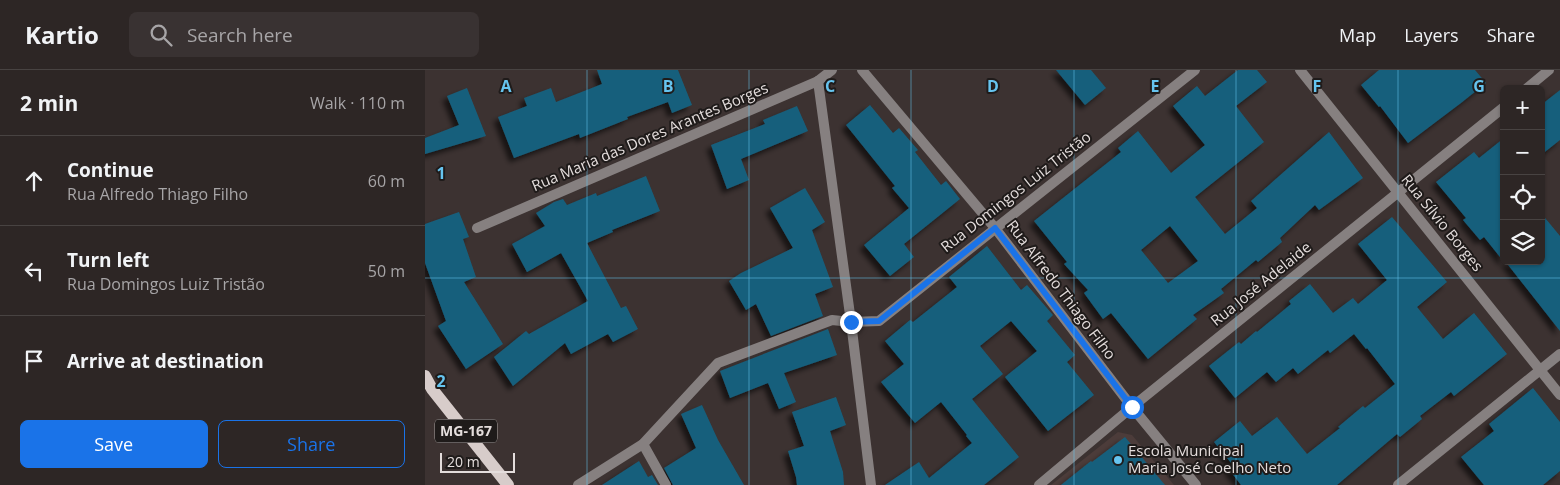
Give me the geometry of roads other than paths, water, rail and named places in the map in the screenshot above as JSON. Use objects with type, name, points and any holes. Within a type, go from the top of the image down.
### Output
[{"type":"main road","name":"MG-167","points":[[425,376],[432,389],[509,485]]},
{"type":"street","name":"Rua Maria das Dores Arantes Borges","points":[[477,228],[818,81],[832,70]]},
{"type":"street","name":"Rua Alfredo Thiago Filho","points":[[862,70],[995,228],[1132,407],[1195,485]]},
{"type":"street","name":"Rua Domingos Luiz Tristão","points":[[578,485],[643,444],[718,363],[832,320],[851,322],[879,321],[1195,70]]},
{"type":"street","name":"Rua Sílvio Borges","points":[[1300,70],[1560,396]]},
{"type":"street","points":[[1531,85],[1549,70]]},
{"type":"street","points":[[818,81],[871,485]]},
{"type":"street","name":"Rua José Adelaide","points":[[1039,485],[1132,407],[1500,110]]},
{"type":"street","points":[[1398,485],[1560,354]]},
{"type":"street","points":[[643,444],[667,485]]},
{"type":"place","name":"Escola Municipal Maria José Coelho Neto","points":[[1118,460]]}]
